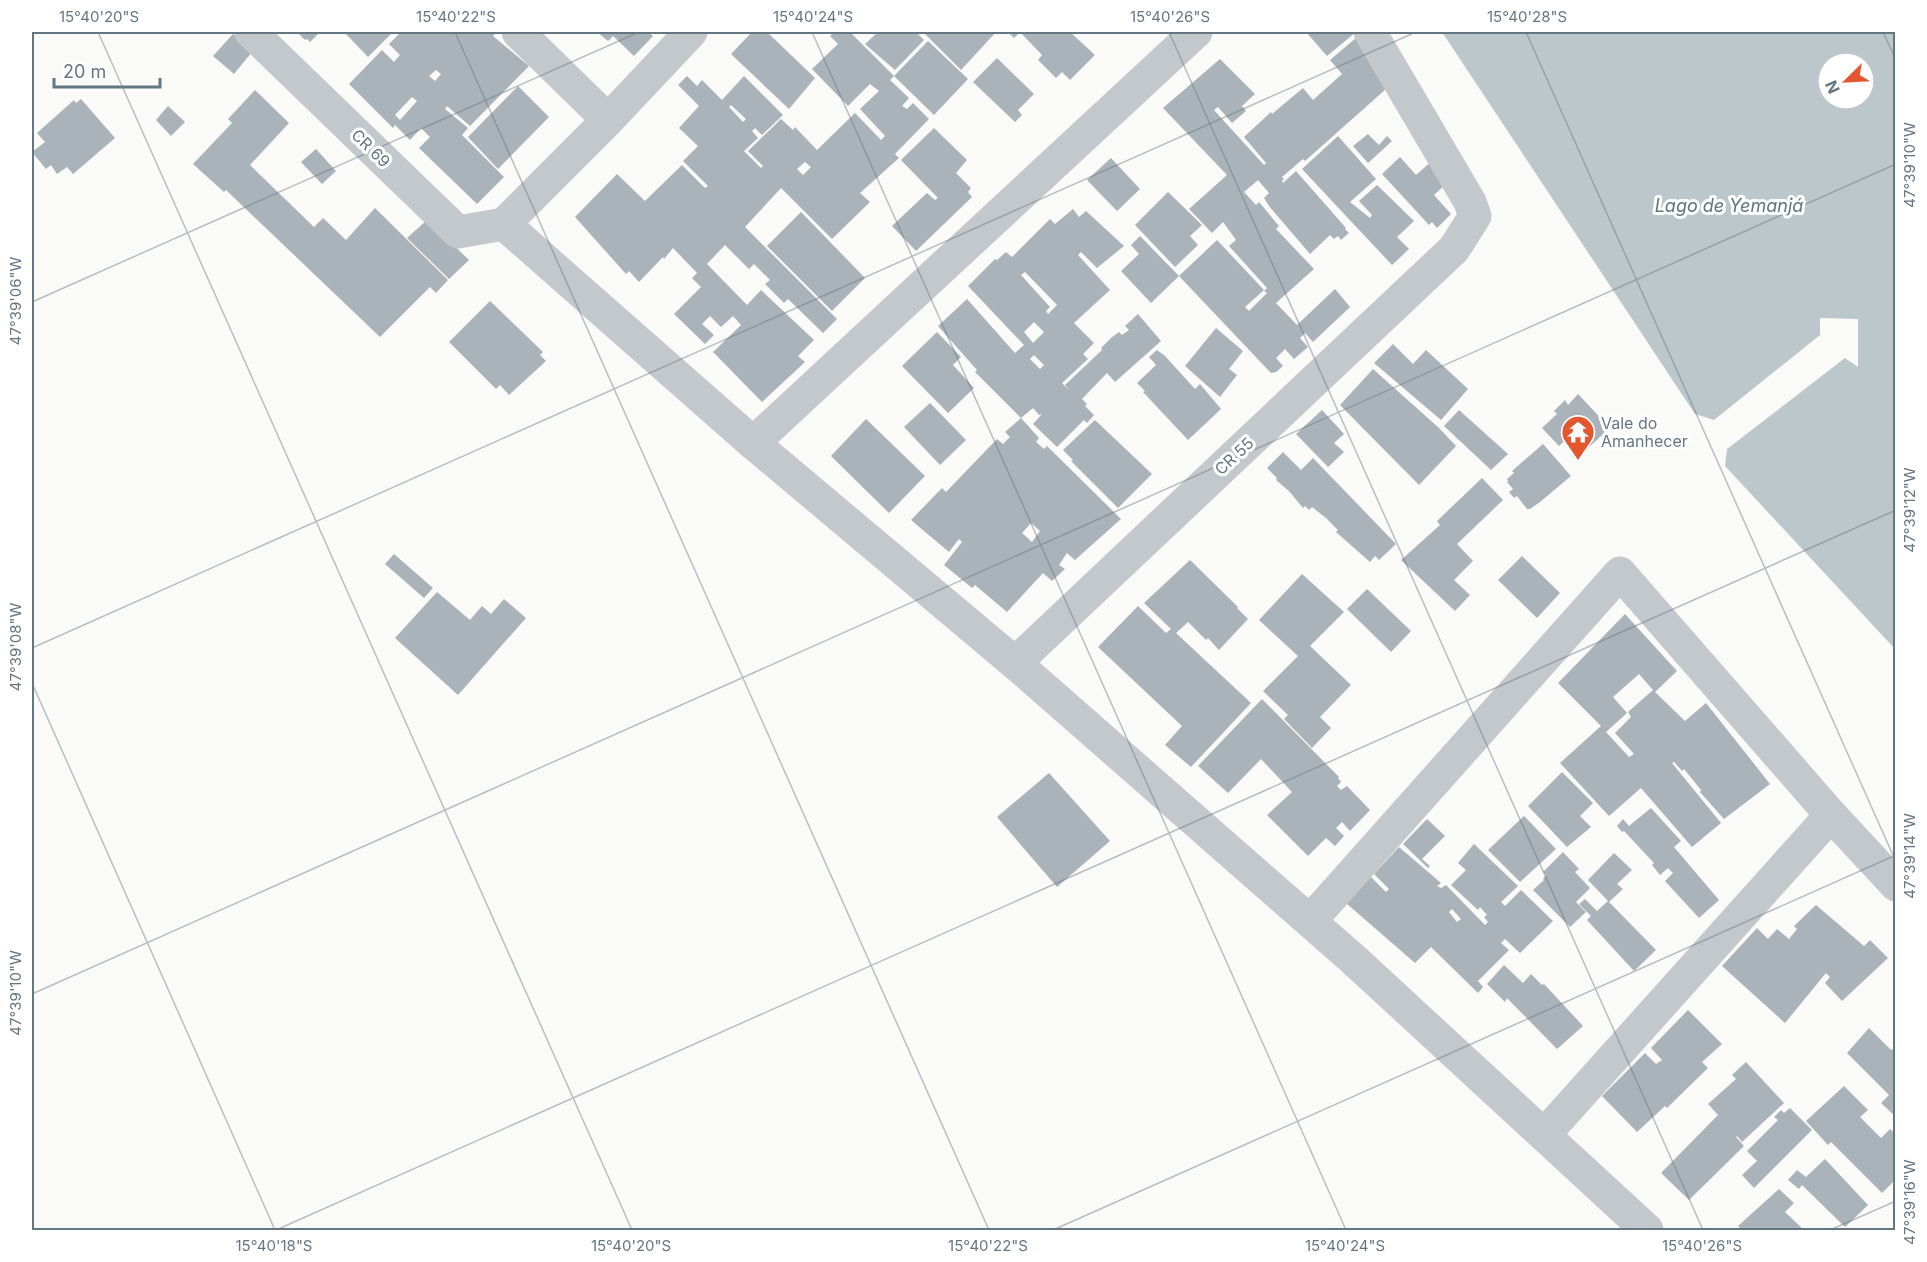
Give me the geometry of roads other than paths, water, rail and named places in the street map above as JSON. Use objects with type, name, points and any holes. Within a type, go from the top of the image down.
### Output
[{"type":"street","name":"CR 69","points":[[251,32],[458,232],[504,224]]},
{"type":"street","points":[[518,32],[608,120]]},
{"type":"street","points":[[692,32],[504,224],[753,442],[1015,663],[1310,921],[1647,1230]]},
{"type":"street","points":[[753,442],[1196,32]]},
{"type":"street","name":"CR 55","points":[[1015,663],[1454,249],[1475,216],[1474,210],[1370,32]]},
{"type":"street","points":[[1310,921],[1620,573],[1831,815],[1896,885]]},
{"type":"street","points":[[1544,1135],[1831,815]]},
{"type":"water","name":"Lago de Yemanjá","points":[[1442,32],[1895,32],[1895,649],[1725,466],[1727,449],[1845,358],[1858,367],[1858,319],[1820,318],[1820,335],[1714,420],[1695,414]]},
{"type":"place","name":"Vale do Amanhecer","points":[[1578,461]]}]
